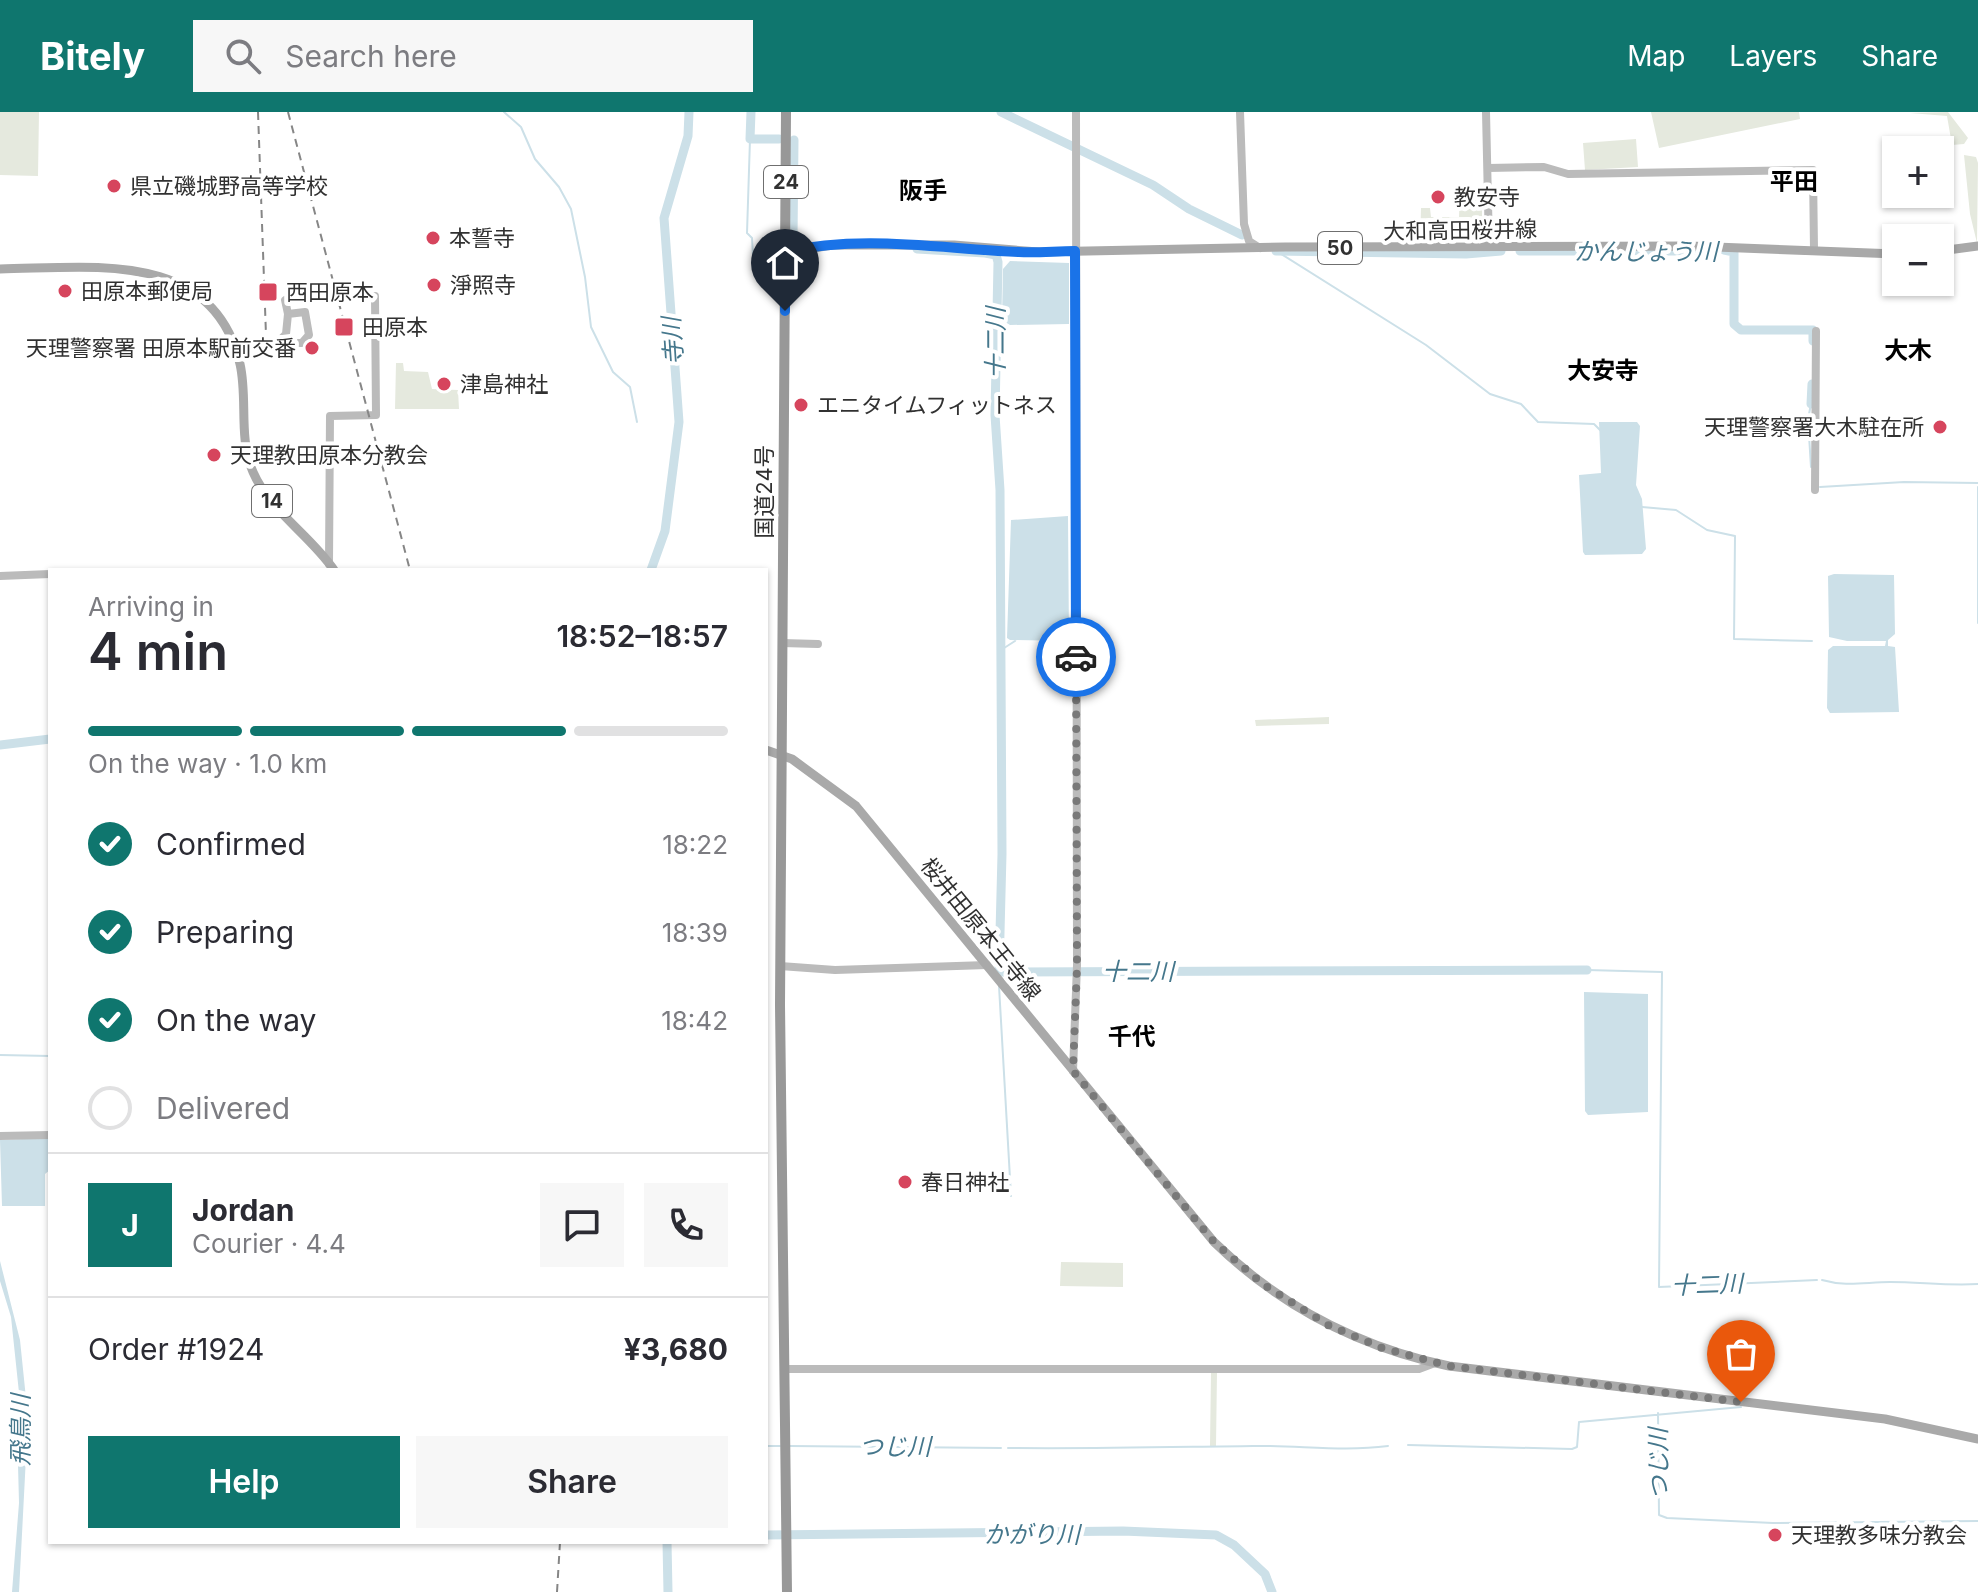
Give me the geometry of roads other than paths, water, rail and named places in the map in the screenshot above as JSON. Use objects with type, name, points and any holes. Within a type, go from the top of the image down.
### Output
[{"type":"highway","name":"国道24号","points":[[786,112],[780,966],[787,1592]]},
{"type":"main road","name":"大和高田桜井線","points":[[785,252],[833,245],[1075,251],[1690,246],[1882,253]]},
{"type":"main road","points":[[1954,249],[1978,246]]},
{"type":"main road","name":"14","points":[[0,269],[149,271],[182,285],[205,302],[233,343],[242,378],[246,447],[254,473],[268,497],[332,567]]},
{"type":"main road","name":"桜井田原本王寺線","points":[[768,751],[782,755],[832,786],[856,806],[1204,1231],[1240,1267],[1287,1301],[1336,1329],[1382,1348],[1435,1363],[1885,1419],[1978,1439]]},
{"type":"street","points":[[1073,1071],[1077,970],[1076,112]]},
{"type":"street","points":[[1240,112],[1244,224],[1249,241],[1261,249]]},
{"type":"street","points":[[1486,112],[1489,247]]},
{"type":"street","points":[[1488,168],[1544,167],[1568,174],[1813,170],[1814,250]]},
{"type":"street","points":[[279,341],[286,334],[288,314],[285,300],[291,297],[375,296],[376,415],[330,416],[332,567]]},
{"type":"street","points":[[233,343],[302,343],[309,335],[305,312],[288,314]]},
{"type":"street","points":[[1815,490],[1816,331]]},
{"type":"street","points":[[0,576],[48,574]]},
{"type":"street","points":[[782,643],[818,644]]},
{"type":"street","points":[[780,966],[835,970],[987,965]]},
{"type":"street","points":[[0,1136],[48,1135]]},
{"type":"street","points":[[784,1369],[1395,1369],[1431,1367],[1435,1363]]},
{"type":"water","points":[[1010,261],[1069,263],[1069,324],[1010,325],[1002,320],[1003,269]]},
{"type":"water","points":[[1599,422],[1637,422],[1640,426],[1636,485],[1642,499],[1646,549],[1642,554],[1585,555],[1583,552],[1579,475],[1601,473]]},
{"type":"water","points":[[1068,516],[1069,641],[1010,640],[1007,638],[1011,520]]},
{"type":"water","points":[[1894,575],[1895,634],[1888,640],[1888,646],[1895,647],[1899,712],[1830,713],[1827,708],[1828,650],[1833,646],[1885,646],[1886,641],[1847,641],[1829,637],[1828,576]]},
{"type":"water","points":[[1584,992],[1648,994],[1648,1112],[1588,1115],[1585,1111]]},
{"type":"water","points":[[48,1138],[45,1206],[2,1206],[0,1140]]},
{"type":"water","name":"飛鳥川","points":[[0,1261],[20,1340],[28,1418],[19,1592],[12,1592],[19,1503],[17,1426],[22,1421],[11,1317],[0,1281]]},
{"type":"waterway","points":[[504,112],[521,127],[535,159],[559,187],[571,209],[585,277],[591,327],[613,372],[630,387],[637,422]]},
{"type":"waterway","name":"寺川","points":[[652,568],[665,531],[679,422],[664,218],[688,136],[689,112]]},
{"type":"waterway","name":"十二川","points":[[751,112],[750,139],[779,139]]},
{"type":"waterway","name":"かんじょう川","points":[[1001,112],[1153,185],[1189,209],[1242,235]]},
{"type":"waterway","points":[[750,139],[747,233],[752,238],[753,256]]},
{"type":"waterway","name":"十二川","points":[[793,239],[794,140]]},
{"type":"waterway","name":"十二川","points":[[917,249],[985,253],[996,255],[998,262],[995,415],[1000,490],[1002,854],[999,972],[1587,970]]},
{"type":"waterway","name":"かんじょう川","points":[[1724,250],[1734,252],[1734,324],[1741,330],[1813,330],[1813,341]]},
{"type":"waterway","name":"かんじょう川","points":[[1276,251],[1466,254],[1501,251]]},
{"type":"waterway","name":"かんじょう川","points":[[1520,251],[1705,251]]},
{"type":"waterway","points":[[1278,252],[1426,345],[1490,394],[1521,404],[1538,422],[1594,424],[1600,430]]},
{"type":"waterway","name":"かんじょう川","points":[[1811,404],[1812,384]]},
{"type":"waterway","name":"かんじょう川","points":[[1811,404],[1808,419],[1811,467]]},
{"type":"waterway","name":"かんじょう川","points":[[1820,487],[1904,482],[1978,483]]},
{"type":"waterway","name":"かんじょう川","points":[[1978,487],[1978,623]]},
{"type":"waterway","points":[[1642,507],[1676,510],[1707,530],[1735,536],[1734,639],[1812,641]]},
{"type":"waterway","points":[[1001,650],[1015,641]]},
{"type":"waterway","points":[[0,745],[48,739]]},
{"type":"waterway","name":"十二川","points":[[1587,970],[1662,972],[1659,1287],[1817,1280]]},
{"type":"waterway","points":[[999,986],[1011,1196]]},
{"type":"waterway","points":[[0,1055],[48,1056]]},
{"type":"waterway","name":"十二川","points":[[1822,1280],[1848,1284],[1978,1284]]},
{"type":"waterway","name":"つじ川","points":[[1408,1445],[1572,1449],[1577,1447],[1579,1422],[1741,1407]]},
{"type":"waterway","name":"つじ川","points":[[1658,1413],[1659,1515],[1667,1518],[1773,1523],[1978,1521]]},
{"type":"waterway","name":"つじ川","points":[[768,1446],[780,1446]]},
{"type":"waterway","name":"つじ川","points":[[790,1446],[1001,1448]]},
{"type":"waterway","name":"つじ川","points":[[1008,1448],[1388,1446]]},
{"type":"waterway","name":"かがり川","points":[[768,1535],[1123,1531],[1216,1535],[1234,1545],[1265,1574],[1272,1592]]},
{"type":"waterway","name":"寺川","points":[[667,1544],[668,1592]]},
{"type":"railway","points":[[258,112],[266,335]]},
{"type":"railway","points":[[288,112],[409,568]]},
{"type":"railway","points":[[557,1592],[560,1544]]},
{"type":"place","name":"県立磯城野高等学校","points":[[114,186]]},
{"type":"place","name":"教安寺","points":[[1438,197]]},
{"type":"place","name":"本誓寺","points":[[433,238]]},
{"type":"place","name":"淨照寺","points":[[434,285]]},
{"type":"place","name":"田原本郵便局","points":[[65,291]]},
{"type":"place","name":"西田原本","points":[[268,292]]},
{"type":"place","name":"田原本","points":[[344,327]]},
{"type":"place","name":"天理警察署 田原本駅前交番","points":[[312,348]]},
{"type":"place","name":"津島神社","points":[[444,384]]},
{"type":"place","name":"エニタイムフィットネス","points":[[801,405]]},
{"type":"place","name":"天理警察署大木駐在所","points":[[1940,427]]},
{"type":"place","name":"天理教田原本分教会","points":[[214,455]]},
{"type":"place","name":"春日神社","points":[[905,1182]]},
{"type":"place","name":"天理教多味分教会","points":[[1775,1535]]},
{"type":"district","name":"平田","points":[[1794,182]]},
{"type":"district","name":"阪手","points":[[923,191]]},
{"type":"district","name":"大木","points":[[1908,351]]},
{"type":"district","name":"大安寺","points":[[1603,371]]},
{"type":"district","name":"千代","points":[[1132,1037]]}]
